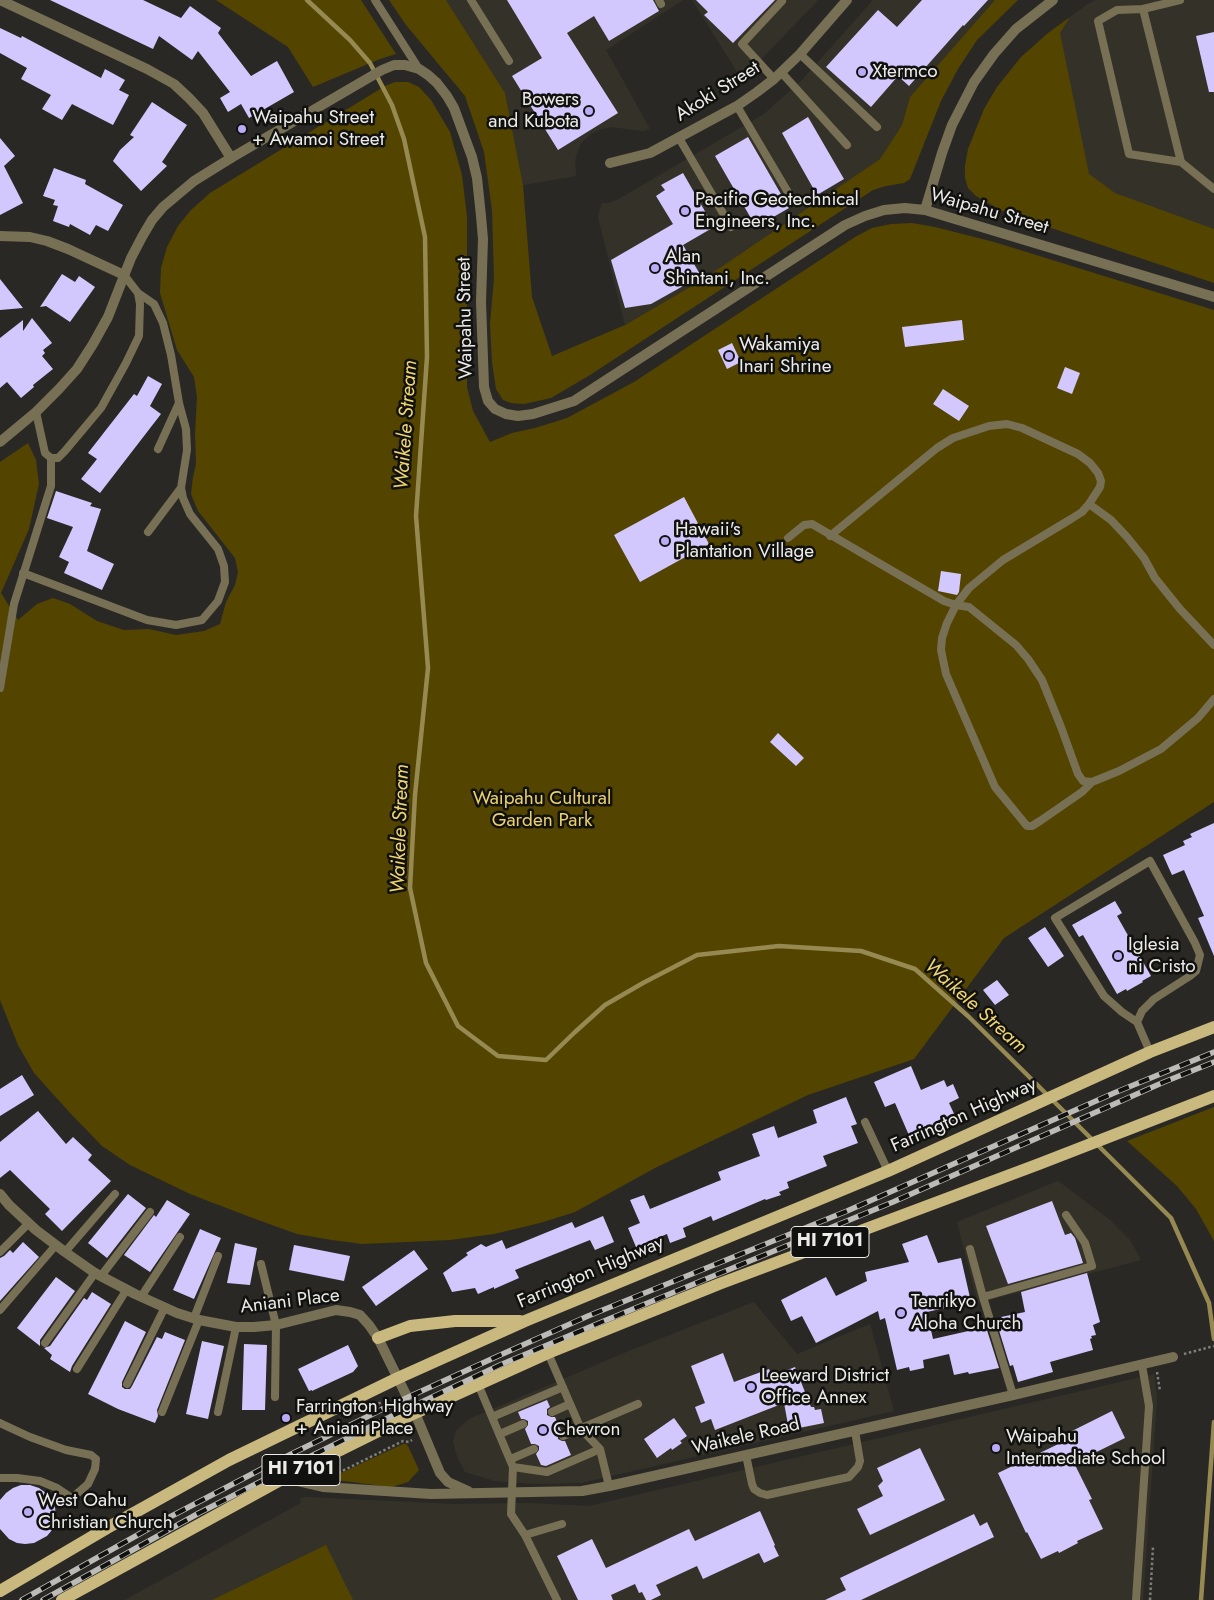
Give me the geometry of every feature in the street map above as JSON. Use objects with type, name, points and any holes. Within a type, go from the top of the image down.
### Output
[{"type":"main road","name":"Farrington Highway","points":[[1,1592],[107,1528],[229,1460],[398,1378],[525,1321],[888,1171],[1150,1052],[1214,1027]]},
{"type":"main road","name":"HI 7101","points":[[62,1600],[284,1478],[415,1413],[548,1353],[719,1284],[1214,1096]]},
{"type":"main road","points":[[378,1338],[410,1326],[455,1320],[525,1321]]},
{"type":"street","points":[[0,0],[147,69],[174,84],[203,113],[231,158]]},
{"type":"street","name":"Akoki Street","points":[[610,163],[650,154],[737,106],[777,75],[800,54],[847,0]]},
{"type":"street","points":[[925,210],[952,125],[974,82],[994,54],[1016,29],[1054,0]]},
{"type":"street","points":[[0,442],[36,412],[77,369],[108,317],[124,275],[142,237],[152,220],[163,207],[194,182],[231,158],[382,70],[394,65],[405,65],[419,69]]},
{"type":"street","name":"Waipahu Street","points":[[419,69],[428,75],[447,96],[459,120],[472,157],[482,216],[481,302],[484,387],[488,401],[495,409],[506,414],[518,416],[533,414],[574,401],[845,225],[884,210],[905,208],[925,210],[1214,297]]},
{"type":"street","points":[[0,236],[30,237],[47,241],[124,275]]},
{"type":"street","name":"Aniani Place","points":[[0,1194],[9,1205],[56,1246],[98,1274],[142,1297],[196,1319],[236,1327],[254,1327],[276,1325],[336,1310],[360,1316],[378,1338],[415,1413]]},
{"type":"street","name":"Waikele Road","points":[[284,1478],[323,1487],[431,1494],[582,1491],[1013,1396],[1172,1357]]},
{"type":"street","name":"Waikele Road","points":[[415,1413],[440,1473],[448,1482],[470,1492]]},
{"type":"lane","points":[[375,0],[419,69]]},
{"type":"lane","points":[[471,0],[509,61]]},
{"type":"lane","points":[[1180,0],[1144,9],[1117,10],[1098,21],[1129,154],[1180,162],[1214,189]]},
{"type":"lane","points":[[782,1],[742,44],[777,75],[846,145]]},
{"type":"lane","points":[[1144,9],[1180,162]]},
{"type":"lane","points":[[800,54],[877,127]]},
{"type":"lane","points":[[737,106],[789,194]]},
{"type":"lane","points":[[679,138],[732,228]]},
{"type":"lane","points":[[23,573],[148,620],[176,625],[202,620],[218,602],[225,582],[224,566],[218,549],[190,514],[183,498],[181,488],[187,450],[186,429],[163,323],[154,304],[138,293],[124,275]]},
{"type":"lane","points":[[36,412],[45,452],[52,458],[58,458],[101,408],[126,363],[139,336],[140,304],[138,293]]},
{"type":"lane","points":[[158,449],[179,403]]},
{"type":"lane","points":[[830,536],[937,448],[953,438],[989,426],[1007,424],[1022,428],[1078,454],[1090,463],[1098,473],[1101,481],[1100,487],[1082,512],[1003,560],[969,588],[956,605],[942,638],[941,650],[946,674],[996,787],[1027,826],[1032,826],[1082,792],[1092,782],[1119,771],[1161,749],[1198,718],[1214,699]]},
{"type":"lane","points":[[0,688],[14,604],[51,486],[52,458]]},
{"type":"lane","points":[[148,532],[181,488]]},
{"type":"lane","points":[[1089,504],[1111,520],[1127,537],[1175,603],[1214,645]]},
{"type":"lane","points":[[788,538],[804,525],[812,524],[936,597],[956,605],[969,607],[1016,645],[1028,659],[1042,680],[1062,727],[1078,774],[1084,781],[1092,782]]},
{"type":"lane","points":[[1137,1022],[1142,1011],[1154,999],[1190,976],[1196,970],[1200,955],[1150,861],[1054,918],[1104,996],[1137,1022],[1150,1052]]},
{"type":"lane","points":[[865,1122],[888,1171]]},
{"type":"lane","points":[[65,1252],[115,1194]]},
{"type":"lane","points":[[45,1343],[98,1274],[150,1212]]},
{"type":"lane","points":[[983,1297],[1092,1266],[1085,1243],[1066,1215]]},
{"type":"lane","points":[[0,1252],[29,1223]]},
{"type":"lane","points":[[142,1297],[180,1237]]},
{"type":"lane","points":[[0,1310],[56,1246]]},
{"type":"lane","points":[[970,1249],[1013,1396]]},
{"type":"lane","points":[[162,1412],[218,1256]]},
{"type":"lane","points":[[261,1264],[276,1325],[275,1397]]},
{"type":"lane","points":[[77,1369],[127,1289]]},
{"type":"lane","points":[[127,1384],[165,1307]]},
{"type":"lane","points":[[218,1412],[236,1327]]},
{"type":"lane","points":[[548,1353],[581,1429],[600,1449],[609,1486]]},
{"type":"lane","points":[[1136,1600],[1149,1406],[1142,1365]]},
{"type":"lane","points":[[478,1384],[512,1463],[511,1514],[525,1534],[557,1600]]},
{"type":"lane","points":[[492,1417],[563,1387]]},
{"type":"lane","points":[[552,1412],[570,1404]]},
{"type":"lane","points":[[563,1436],[638,1404]]},
{"type":"lane","points":[[0,1423],[30,1437],[66,1450],[91,1455],[96,1459],[95,1469],[88,1484],[72,1498],[57,1488],[40,1481],[0,1478]]},
{"type":"lane","points":[[500,1434],[523,1424]]},
{"type":"lane","points":[[746,1455],[754,1489],[767,1495],[849,1477],[854,1473],[860,1461],[854,1430]]},
{"type":"lane","points":[[512,1463],[534,1449]]},
{"type":"lane","points":[[512,1463],[547,1472],[600,1449]]},
{"type":"lane","points":[[525,1534],[562,1524]]},
{"type":"path","points":[[1172,1357],[1214,1346]]},
{"type":"path","points":[[379,1402],[385,1413]]},
{"type":"path","points":[[330,1480],[333,1475],[403,1439],[408,1442],[412,1440]]},
{"type":"shaded area","points":[[446,0],[683,0],[606,50],[650,129],[643,131],[611,127],[602,129],[591,134],[581,143],[575,160],[576,176],[523,185],[505,93]]},
{"type":"shaded area","points":[[692,0],[818,0],[741,78]]},
{"type":"shaded area","points":[[873,0],[995,0],[910,97],[902,125],[880,159],[702,280],[625,325],[598,217],[602,203],[617,200],[764,114],[802,80]]},
{"type":"shaded area","points":[[1096,0],[1214,0],[1214,252],[1127,219],[1008,123],[1036,68],[1070,17]]},
{"type":"shaded area","points":[[1058,1181],[1110,1220],[1130,1240],[1141,1260],[978,1303],[957,1222]]},
{"type":"shaded area","points":[[754,1302],[797,1354],[870,1324],[894,1411],[581,1483],[535,1484],[495,1481],[465,1472],[457,1456],[453,1441],[456,1431],[469,1419],[629,1351]]},
{"type":"shaded area","name":"Waipahu Intermediate School","points":[[1154,1374],[1157,1399],[1143,1600],[125,1600],[301,1503],[300,1499],[305,1497],[454,1504],[527,1503],[589,1506]]},
{"type":"green space","points":[[216,0],[361,0],[396,54],[313,87],[288,47]]},
{"type":"green space","points":[[389,0],[446,0],[505,93],[523,185],[532,297],[552,356],[625,325],[702,280],[880,159],[902,125],[910,97],[995,0],[1018,0],[977,40],[958,69],[941,101],[910,179],[904,183],[873,190],[590,375],[551,398],[524,404],[503,400],[496,389],[492,362],[490,324],[494,279],[492,210],[484,152],[465,96],[406,25]]},
{"type":"green space","points":[[1070,17],[1060,33],[1089,174],[1115,193],[1214,229],[1214,283],[1004,212],[976,196],[968,188],[965,178],[965,166],[968,149],[984,109],[997,87],[1021,57],[1048,33]]},
{"type":"green space","name":"Waipahu Cultural Garden Park","points":[[395,82],[408,82],[419,87],[431,100],[450,132],[462,175],[467,217],[467,387],[473,411],[490,442],[512,433],[567,418],[634,382],[855,237],[872,228],[891,224],[912,223],[935,227],[994,242],[1214,310],[1214,802],[1004,938],[914,1059],[808,1095],[655,1168],[575,1212],[494,1234],[450,1240],[362,1244],[297,1234],[190,1194],[130,1165],[102,1146],[72,1115],[34,1073],[18,1045],[0,1000],[0,462],[28,443],[36,460],[39,484],[29,529],[1,593],[18,620],[37,604],[53,598],[70,604],[97,621],[124,630],[149,629],[176,635],[204,631],[220,624],[226,602],[235,585],[238,572],[235,558],[198,511],[191,494],[196,464],[197,397],[194,377],[177,350],[160,293],[161,268],[167,247],[178,226],[191,210],[210,193],[385,86]]},
{"type":"green space","points":[[1214,1107],[1214,1241],[1196,1209],[1177,1186],[1127,1141]]},
{"type":"green space","points":[[403,1444],[408,1446],[419,1470],[408,1482],[391,1487],[335,1479],[337,1475]]},
{"type":"green space","points":[[326,1545],[353,1600],[212,1600]]},
{"type":"building","points":[[50,0],[143,0],[181,18],[190,6],[221,28],[218,33],[251,76],[277,61],[294,92],[249,118],[241,104],[228,112],[220,98],[230,92],[198,51],[192,60],[159,36],[153,49]]},
{"type":"building","points":[[507,0],[653,0],[659,11],[609,41],[594,16],[567,33],[618,113],[558,150],[512,76],[542,58]]},
{"type":"building","points":[[696,0],[775,0],[733,43],[704,15],[708,12]]},
{"type":"building","points":[[922,0],[988,0],[909,86],[898,76],[871,107],[826,67],[878,10],[897,27]]},
{"type":"building","points":[[0,28],[21,38],[22,36],[101,78],[105,69],[125,80],[119,90],[129,95],[113,125],[72,104],[62,120],[42,109],[51,95],[21,79],[27,68],[0,53]]},
{"type":"building","points":[[1214,32],[1214,92],[1209,92],[1196,36]]},
{"type":"building","points":[[152,102],[187,125],[162,162],[167,166],[141,191],[113,161],[120,150],[134,137],[130,135]]},
{"type":"building","points":[[808,117],[844,179],[817,195],[782,133]]},
{"type":"building","points":[[748,137],[789,208],[756,227],[715,156]]},
{"type":"building","points":[[0,138],[15,156],[4,166],[23,203],[0,215]]},
{"type":"building","points":[[54,168],[86,180],[85,184],[123,205],[108,231],[96,225],[90,235],[70,224],[69,227],[53,221],[58,206],[53,205],[55,200],[43,196]]},
{"type":"building","name":"Alan Shintani, Inc.","points":[[683,173],[714,227],[683,245],[701,276],[651,304],[625,308],[611,260],[673,224],[656,196],[665,190],[661,185]]},
{"type":"building","points":[[62,274],[75,282],[79,276],[95,287],[70,322],[46,306],[40,307]]},
{"type":"building","points":[[0,279],[23,308],[0,310]]},
{"type":"building","points":[[32,318],[52,343],[43,350],[45,353],[42,356],[53,369],[33,385],[34,387],[21,398],[7,382],[0,388],[0,338],[23,320],[23,331]]},
{"type":"building","points":[[962,320],[964,340],[905,347],[902,327]]},
{"type":"building","name":"Wakamiya Inari Shrine","points":[[732,343],[741,362],[727,369],[718,350]]},
{"type":"building","points":[[1065,367],[1080,373],[1072,394],[1057,388]]},
{"type":"building","points":[[148,376],[162,384],[150,406],[161,414],[100,493],[81,479],[97,459],[88,453],[134,394],[137,396]]},
{"type":"building","points":[[943,389],[969,406],[959,421],[933,404]]},
{"type":"building","points":[[56,491],[92,503],[90,506],[101,509],[87,551],[114,564],[102,590],[64,573],[69,562],[59,557],[73,527],[47,518]]},
{"type":"building","points":[[684,497],[709,544],[640,582],[614,535]]},
{"type":"building","points":[[941,571],[961,574],[957,595],[938,591]]},
{"type":"building","points":[[778,733],[804,758],[796,766],[770,742]]},
{"type":"building","points":[[1214,823],[1214,956],[1198,918],[1204,916],[1184,870],[1172,875],[1163,855],[1185,845],[1183,841],[1192,837],[1190,834]]},
{"type":"building","name":"Iglesia ni Cristo","points":[[1115,901],[1122,913],[1117,916],[1151,976],[1127,991],[1126,989],[1117,994],[1083,935],[1079,937],[1072,925]]},
{"type":"building","points":[[1045,927],[1064,956],[1048,967],[1028,938]]},
{"type":"building","points":[[997,980],[1009,995],[995,1005],[983,990]]},
{"type":"building","points":[[911,1066],[921,1090],[944,1080],[947,1087],[953,1084],[959,1098],[949,1103],[957,1120],[911,1140],[895,1103],[885,1107],[874,1082]]},
{"type":"building","points":[[22,1075],[34,1095],[0,1116],[0,1089]]},
{"type":"building","points":[[846,1097],[857,1124],[851,1126],[858,1143],[823,1156],[827,1166],[787,1182],[789,1188],[779,1192],[781,1195],[765,1199],[713,1221],[711,1216],[683,1228],[686,1237],[670,1243],[667,1234],[636,1247],[628,1228],[640,1223],[630,1200],[644,1195],[650,1209],[721,1180],[718,1172],[760,1156],[752,1134],[774,1126],[778,1138],[817,1123],[813,1110]]},
{"type":"building","points":[[38,1111],[66,1144],[73,1137],[92,1155],[88,1160],[111,1181],[62,1231],[45,1214],[50,1209],[10,1170],[0,1178],[0,1142]]},
{"type":"building","points":[[128,1194],[146,1208],[107,1258],[88,1243]]},
{"type":"building","points":[[167,1200],[190,1214],[150,1272],[124,1255],[154,1215],[156,1217]]},
{"type":"building","points":[[1052,1201],[1065,1235],[1071,1233],[1075,1238],[1083,1263],[1008,1284],[986,1226]]},
{"type":"building","points":[[603,1216],[614,1242],[595,1250],[590,1240],[515,1270],[519,1278],[494,1289],[494,1287],[478,1294],[475,1288],[452,1292],[443,1273],[468,1255],[466,1253],[481,1244],[486,1247],[502,1240],[506,1249],[572,1222],[575,1228]]},
{"type":"building","points":[[200,1229],[221,1238],[194,1299],[173,1290]]},
{"type":"building","points":[[927,1235],[938,1263],[961,1258],[971,1302],[927,1312],[933,1339],[986,1327],[999,1368],[954,1375],[949,1354],[923,1360],[924,1368],[910,1371],[909,1367],[897,1370],[885,1318],[880,1320],[878,1311],[816,1343],[802,1316],[791,1321],[781,1300],[826,1277],[836,1296],[867,1281],[865,1272],[909,1262],[902,1244]]},
{"type":"building","points":[[23,1242],[39,1257],[0,1301],[0,1258],[10,1250],[13,1253]]},
{"type":"building","points":[[235,1243],[257,1248],[250,1285],[227,1283]]},
{"type":"building","points":[[294,1245],[350,1256],[344,1281],[289,1270]]},
{"type":"building","points":[[414,1250],[428,1269],[376,1306],[362,1287]]},
{"type":"building","points":[[1087,1273],[1100,1322],[1093,1325],[1096,1335],[1091,1336],[1092,1338],[1090,1339],[1093,1350],[1050,1362],[1053,1372],[1018,1382],[1013,1365],[1010,1366],[997,1324],[1003,1323],[1001,1317],[1025,1312],[1021,1292]]},
{"type":"building","points":[[56,1277],[75,1291],[40,1340],[40,1346],[17,1328]]},
{"type":"building","points":[[92,1292],[111,1304],[70,1372],[50,1359],[52,1355],[44,1348],[50,1346],[84,1298],[87,1300]]},
{"type":"building","points":[[125,1321],[146,1332],[122,1382],[122,1387],[125,1389],[130,1389],[132,1386],[157,1337],[162,1339],[165,1332],[185,1340],[157,1410],[158,1416],[155,1423],[118,1409],[88,1394]]},
{"type":"building","points":[[202,1341],[224,1346],[208,1419],[186,1414]]},
{"type":"building","points":[[244,1344],[267,1345],[265,1410],[242,1410]]},
{"type":"building","points":[[348,1345],[358,1366],[353,1372],[309,1391],[298,1369]]},
{"type":"building","name":"Leeward District Office Annex","points":[[723,1353],[734,1382],[769,1369],[772,1376],[795,1367],[811,1407],[814,1407],[815,1410],[821,1409],[824,1423],[789,1430],[784,1403],[715,1430],[711,1419],[701,1423],[695,1407],[705,1403],[691,1366]]},
{"type":"building","name":"Chevron","points":[[547,1400],[550,1407],[547,1409],[547,1415],[555,1417],[561,1431],[558,1439],[565,1441],[571,1455],[546,1466],[541,1465],[536,1454],[539,1446],[531,1444],[525,1429],[528,1421],[521,1419],[518,1412]]},
{"type":"building","points":[[1112,1411],[1125,1438],[1074,1463],[1092,1499],[1089,1500],[1103,1529],[1077,1541],[1078,1543],[1059,1553],[1058,1551],[1041,1559],[1026,1533],[998,1473],[1073,1437],[1070,1432]]},
{"type":"building","points":[[674,1418],[687,1436],[680,1441],[682,1443],[657,1458],[644,1439]]},
{"type":"building","points":[[920,1448],[945,1500],[870,1535],[857,1509],[883,1496],[878,1486],[883,1481],[877,1468]]},
{"type":"building","name":"West Oahu Christian Church","points":[[21,1485],[39,1488],[52,1500],[55,1508],[56,1515],[52,1530],[47,1536],[34,1543],[17,1543],[9,1539],[0,1529],[0,1500],[13,1488]]},
{"type":"building","points":[[760,1511],[779,1556],[764,1563],[759,1553],[703,1579],[697,1566],[656,1585],[661,1595],[651,1600],[646,1600],[642,1592],[639,1593],[635,1584],[611,1595],[613,1600],[578,1600],[557,1556],[592,1539],[606,1568],[689,1529],[695,1541]]},
{"type":"building","points":[[974,1514],[980,1526],[987,1522],[994,1537],[861,1600],[825,1600],[846,1590],[840,1578]]},
{"type":"waterway","name":"Waikele Stream","points":[[307,0],[350,40],[370,63],[392,105],[404,139],[425,237],[427,357],[416,516],[428,668],[415,795],[410,888],[426,963],[458,1026],[498,1056],[546,1060],[605,1005],[697,955],[779,946],[861,951],[915,969],[969,1017],[1171,1218],[1209,1303],[1214,1339]]},
{"type":"waterway","name":"Waikele Stream","points":[[1201,1600],[1214,1422]]},
{"type":"railway","points":[[22,1600],[166,1519],[271,1464],[391,1405],[588,1316],[847,1211],[1114,1093],[1214,1052]]},
{"type":"railway","points":[[43,1600],[199,1513],[392,1416],[500,1365],[893,1202],[1164,1082],[1214,1062]]},
{"type":"place","name":"Xtermco","points":[[862,72]]},
{"type":"place","name":"Bowers and Kubota","points":[[589,111]]},
{"type":"place","name":"Waipahu Street + Awamoi Street","points":[[242,129]]},
{"type":"place","name":"Pacific Geotechnical Engineers, Inc.","points":[[685,211]]},
{"type":"place","name":"Alan Shintani, Inc.","points":[[655,268]]},
{"type":"place","name":"Wakamiya Inari Shrine","points":[[729,356]]},
{"type":"place","name":"Hawaii's Plantation Village","points":[[665,541]]},
{"type":"place","name":"Iglesia ni Cristo","points":[[1118,956]]},
{"type":"place","name":"Tenrikyo Aloha Church","points":[[901,1313]]},
{"type":"place","name":"Leeward District Office Annex","points":[[751,1387]]},
{"type":"place","name":"Farrington Highway + Aniani Place","points":[[286,1418]]},
{"type":"place","name":"Chevron","points":[[543,1430]]},
{"type":"place","name":"Waipahu Intermediate School","points":[[996,1448]]},
{"type":"place","name":"West Oahu Christian Church","points":[[28,1512]]}]
